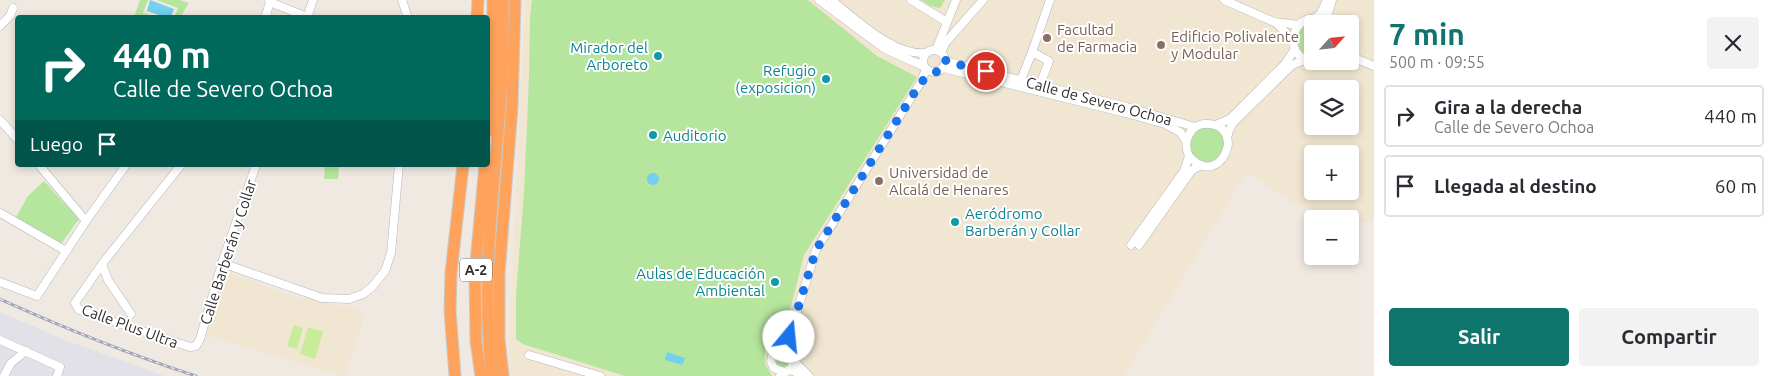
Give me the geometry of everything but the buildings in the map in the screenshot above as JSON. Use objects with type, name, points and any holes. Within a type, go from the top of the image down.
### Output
[{"type":"highway","points":[[477,15],[478,0]]},
{"type":"highway","points":[[490,94],[493,0]]},
{"type":"highway","name":"A-2","points":[[492,376],[487,341],[486,275],[500,105],[503,0]]},
{"type":"highway","points":[[503,376],[500,340],[499,274],[512,107],[515,0]]},
{"type":"highway","points":[[448,376],[447,298],[463,167]]},
{"type":"highway","name":"A-2","points":[[480,376],[476,341],[475,272],[485,167]]},
{"type":"highway","points":[[451,273],[450,311],[454,376]]},
{"type":"highway","points":[[486,275],[497,376]]},
{"type":"street","points":[[308,15],[314,0]]},
{"type":"street","points":[[402,0],[407,15]]},
{"type":"street","points":[[819,0],[884,49],[928,69],[940,72],[946,60],[938,51]]},
{"type":"street","points":[[831,0],[888,42],[913,53],[938,51],[980,1]]},
{"type":"street","points":[[911,0],[947,22]]},
{"type":"street","points":[[938,51],[956,0]]},
{"type":"street","points":[[1021,80],[1050,0]]},
{"type":"street","points":[[1224,0],[1274,22],[1299,25]]},
{"type":"street","points":[[1318,15],[1327,0]]},
{"type":"street","points":[[1328,15],[1332,0]]},
{"type":"street","points":[[266,15],[270,1],[302,15]]},
{"type":"street","points":[[0,26],[10,16],[13,8]]},
{"type":"street","points":[[1274,22],[1293,40]]},
{"type":"street","points":[[1201,165],[1193,161],[1189,156],[1186,141],[1188,135],[1195,127],[1205,124],[1216,125],[1230,119],[1285,64],[1294,49],[1294,34],[1299,25],[1304,22]]},
{"type":"street","points":[[1294,49],[1304,59]]},
{"type":"street","points":[[1032,52],[1049,61],[1040,85]]},
{"type":"street","points":[[926,53],[922,61],[928,69]]},
{"type":"street","points":[[1359,57],[1374,62]]},
{"type":"street","points":[[1359,58],[1374,66]]},
{"type":"street","name":"Calle de Severo Ochoa","points":[[946,60],[1127,107],[1195,127]]},
{"type":"street","points":[[1189,156],[1184,171],[1135,245],[1192,170],[1201,165],[1215,164],[1224,157],[1228,148],[1228,131],[1234,123],[1294,64],[1304,60]]},
{"type":"street","name":"Calle de Severo Ochoa","points":[[943,68],[1165,124],[1180,132],[1186,141]]},
{"type":"street","points":[[801,376],[794,371],[784,373],[777,370],[774,372],[771,362],[772,356],[789,337],[816,250],[928,69]]},
{"type":"street","points":[[0,120],[15,137]]},
{"type":"street","points":[[1216,125],[1227,137]]},
{"type":"street","points":[[41,167],[86,221]]},
{"type":"street","points":[[0,282],[37,296],[86,221],[125,167]]},
{"type":"street","name":"Calle Plus Ultra","points":[[179,167],[102,264],[75,303],[79,310],[190,347],[196,346],[200,339]]},
{"type":"street","name":"Calle Barberán y Collar","points":[[200,339],[222,263],[255,167]]},
{"type":"street","points":[[222,263],[322,298],[349,299],[363,294],[372,288],[385,271],[391,253],[399,167]]},
{"type":"street","points":[[0,213],[66,251]]},
{"type":"street","name":"Calle Plus Ultra","points":[[102,264],[108,280],[131,314]]},
{"type":"street","points":[[789,337],[790,352],[794,361],[809,376]]},
{"type":"street","points":[[0,340],[60,367],[56,376]]},
{"type":"street","points":[[4,376],[16,347]]},
{"type":"street","points":[[780,349],[790,352]]},
{"type":"street","points":[[11,363],[26,351]]},
{"type":"street","points":[[529,355],[600,376]]},
{"type":"street","points":[[784,373],[794,361]]},
{"type":"shaded area","name":"Universidad de Alcalá de Henares","points":[[525,0],[1374,0],[1374,222],[1359,222],[1359,210],[1312,210],[1295,204],[1246,172],[1124,376],[509,376]]},
{"type":"shaded area","points":[[231,271],[235,273],[234,275],[304,300],[305,297],[337,306],[354,307],[365,315],[344,376],[204,335],[223,275]]},
{"type":"shaded area","points":[[0,312],[65,340],[165,376],[0,376]]},
{"type":"green space","points":[[140,0],[148,0],[143,13],[150,15],[135,15]]},
{"type":"green space","points":[[157,0],[180,0],[189,3],[181,15],[175,15],[178,8]]},
{"type":"green space","points":[[532,0],[808,0],[877,56],[917,77],[804,255],[783,337],[765,350],[765,364],[772,376],[625,376],[523,344],[516,339],[516,296],[524,192]]},
{"type":"green space","points":[[921,0],[945,0],[940,8],[930,6]]},
{"type":"green space","points":[[1304,26],[1304,53],[1296,43],[1299,29]]},
{"type":"green space","points":[[1207,127],[1219,133],[1225,145],[1219,157],[1207,163],[1195,157],[1189,145],[1195,133]]},
{"type":"green space","points":[[325,167],[339,167],[338,179],[324,179]]},
{"type":"green space","points":[[44,181],[79,219],[61,244],[16,217],[28,196]]},
{"type":"green space","points":[[294,325],[303,328],[297,349],[287,346]]},
{"type":"green space","points":[[308,327],[323,332],[315,359],[300,354]]},
{"type":"green space","points":[[779,354],[785,354],[789,361],[785,368],[779,368],[775,364],[775,358]]},
{"type":"water","points":[[150,0],[174,9],[172,15],[159,15],[147,11]]},
{"type":"water","points":[[653,173],[659,179],[653,185],[647,179]]},
{"type":"water","points":[[667,352],[685,358],[682,365],[665,360]]},
{"type":"railway","points":[[0,299],[97,340],[196,376]]},
{"type":"place","name":"Facultad de Farmacia","points":[[1047,38]]},
{"type":"place","name":"Edificio Polivalente y Modular","points":[[1161,45]]},
{"type":"place","name":"Mirador del Arboreto","points":[[658,56]]},
{"type":"place","name":"Refugio (exposicion)","points":[[826,79]]},
{"type":"place","name":"Auditorio","points":[[653,135]]},
{"type":"place","name":"Universidad de Alcalá de Henares","points":[[879,181]]},
{"type":"place","name":"Aeródromo Barberán y Collar","points":[[955,222]]},
{"type":"place","name":"Aulas de Educación Ambiental","points":[[775,282]]},
{"type":"route","points":[[789,337],[816,250],[921,82],[933,73],[940,72],[945,66],[946,60],[986,71]]}]
